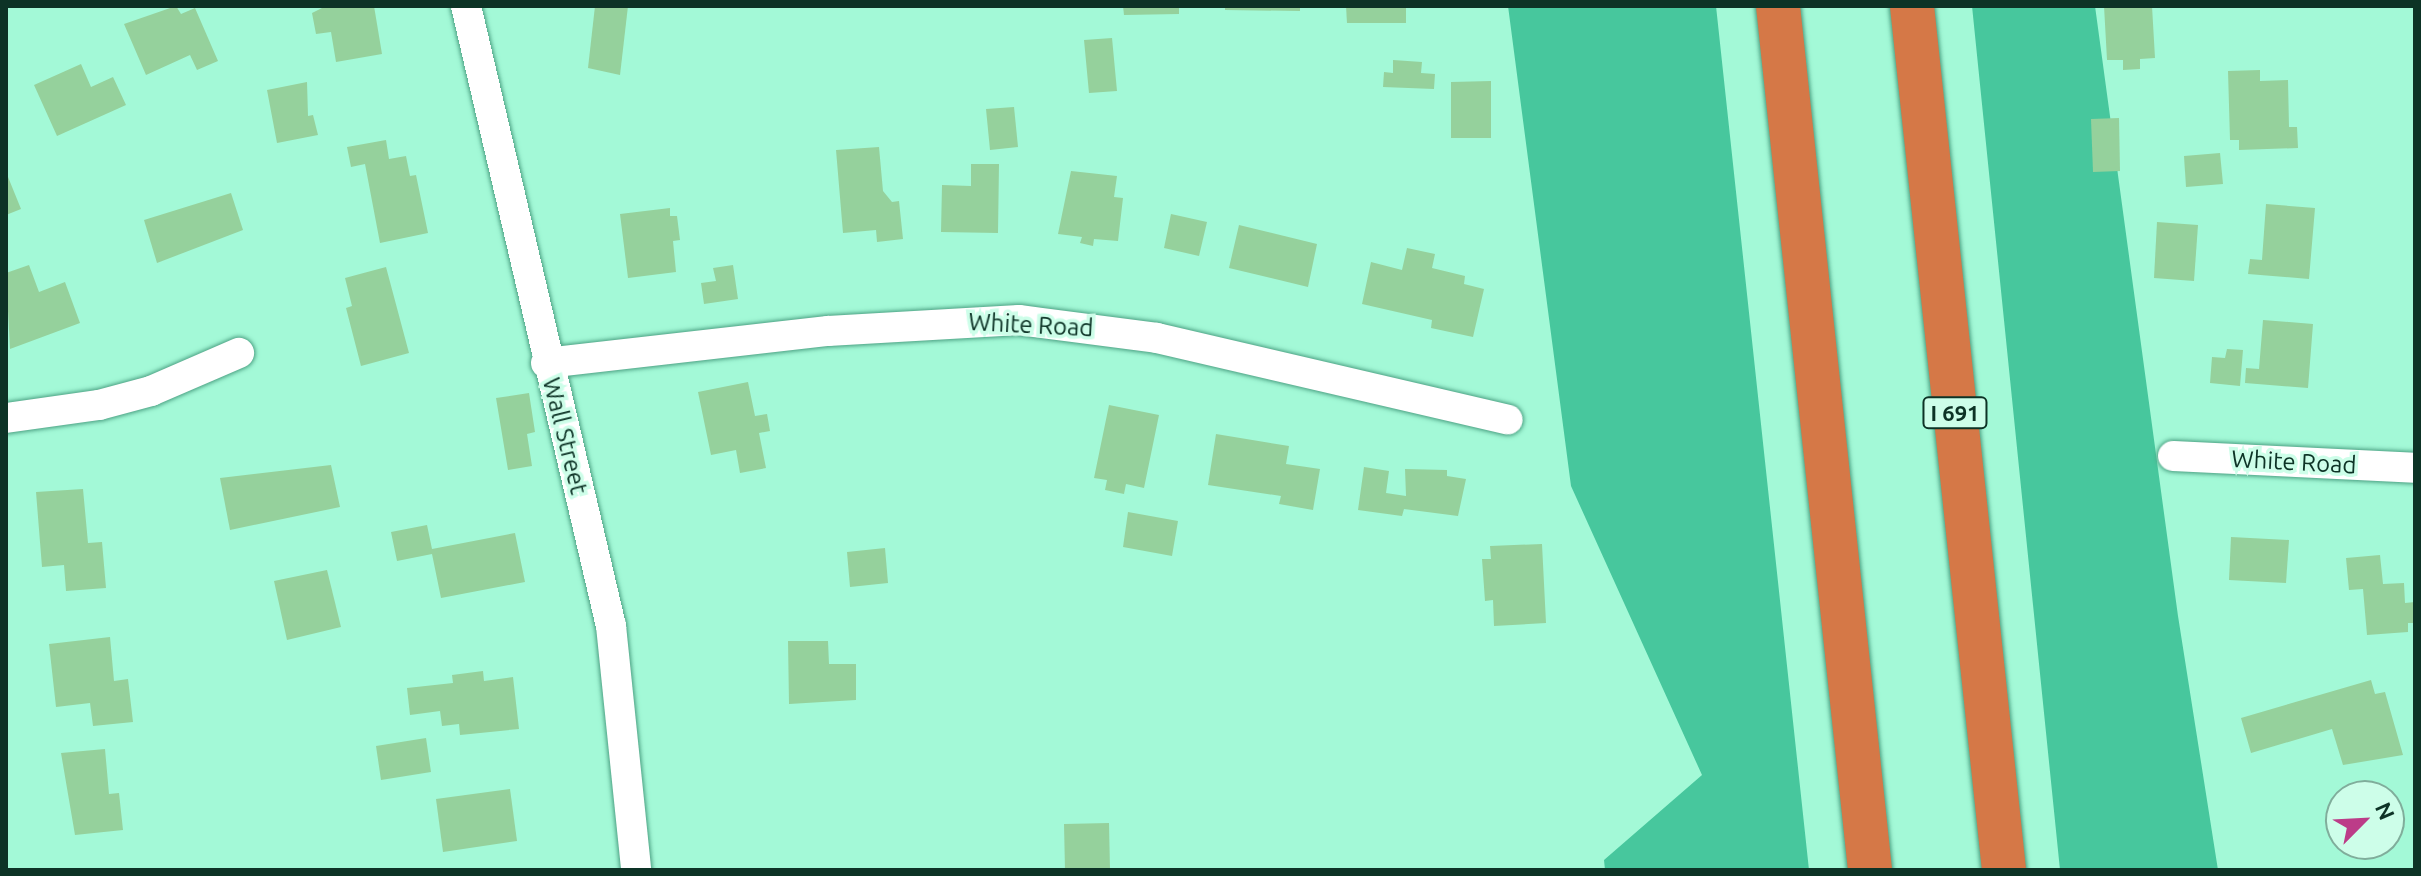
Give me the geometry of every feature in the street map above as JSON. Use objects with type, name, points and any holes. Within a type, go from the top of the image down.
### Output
[{"type":"highway","points":[[1778,6],[1870,870]]},
{"type":"highway","name":"I 691","points":[[1912,6],[2004,870]]},
{"type":"street","name":"Wall Street","points":[[466,6],[546,363],[611,626],[636,870]]},
{"type":"street","name":"White Road","points":[[546,363],[828,331],[1019,320],[1157,338],[1508,420]]},
{"type":"street","points":[[6,418],[125,398],[239,353]]},
{"type":"street","name":"White Road","points":[[2173,456],[2415,468]]},
{"type":"green space","points":[[1508,6],[1716,6],[1809,870],[1605,870],[1604,860],[1702,775],[1571,486]]},
{"type":"green space","points":[[1972,6],[2095,6],[2178,616],[2218,870],[2060,870]]},
{"type":"building","points":[[176,6],[181,14],[195,8],[218,61],[197,70],[190,55],[146,75],[124,24]]},
{"type":"building","points":[[326,6],[374,6],[382,54],[336,62],[331,32],[316,34],[312,13]]},
{"type":"building","points":[[595,6],[628,6],[620,75],[588,68]]},
{"type":"building","points":[[1123,6],[1179,6],[1179,14],[1124,15]]},
{"type":"building","points":[[1225,6],[1300,6],[1300,11],[1225,10]]},
{"type":"building","points":[[1346,6],[1406,6],[1406,23],[1347,23]]},
{"type":"building","points":[[2104,6],[2152,6],[2155,58],[2140,59],[2140,69],[2123,70],[2123,60],[2107,60]]},
{"type":"building","points":[[1112,38],[1117,91],[1089,93],[1084,40]]},
{"type":"building","points":[[1393,60],[1422,62],[1421,73],[1435,74],[1434,89],[1383,87],[1384,72],[1393,73]]},
{"type":"building","points":[[81,64],[91,87],[113,77],[126,105],[57,136],[34,85]]},
{"type":"building","points":[[2260,70],[2260,81],[2288,80],[2289,127],[2297,127],[2298,148],[2239,150],[2239,140],[2230,140],[2228,71]]},
{"type":"building","points":[[1491,81],[1491,138],[1451,138],[1451,82]]},
{"type":"building","points":[[307,82],[308,116],[313,115],[318,135],[277,143],[267,90]]},
{"type":"building","points":[[1014,107],[1018,147],[990,150],[986,109]]},
{"type":"building","points":[[2119,118],[2120,171],[2093,172],[2091,119]]},
{"type":"building","points":[[386,140],[389,159],[406,156],[410,176],[416,175],[428,233],[380,243],[365,164],[351,167],[347,147]]},
{"type":"building","points":[[879,147],[883,191],[892,202],[899,201],[903,239],[877,242],[876,230],[843,233],[836,150]]},
{"type":"building","points":[[2220,153],[2223,184],[2186,187],[2184,156]]},
{"type":"building","points":[[971,164],[999,164],[998,233],[941,232],[942,185],[971,186]]},
{"type":"building","points":[[1071,171],[1117,176],[1114,197],[1123,198],[1118,241],[1094,239],[1093,246],[1080,243],[1082,237],[1058,234]]},
{"type":"building","points":[[6,172],[21,209],[6,215]]},
{"type":"building","points":[[231,193],[243,230],[157,263],[144,220]]},
{"type":"building","points":[[2266,204],[2315,208],[2309,279],[2248,274],[2250,259],[2262,260]]},
{"type":"building","points":[[670,208],[670,216],[677,216],[680,240],[673,241],[676,272],[628,278],[620,214]]},
{"type":"building","points":[[1171,214],[1207,222],[1199,256],[1164,248]]},
{"type":"building","points":[[2157,222],[2198,225],[2194,281],[2154,278]]},
{"type":"building","points":[[1239,225],[1317,244],[1308,287],[1229,268]]},
{"type":"building","points":[[1407,248],[1435,254],[1432,268],[1465,276],[1464,284],[1484,289],[1473,337],[1431,328],[1432,320],[1362,304],[1371,262],[1402,270]]},
{"type":"building","points":[[29,265],[39,292],[65,282],[80,323],[10,349],[6,273]]},
{"type":"building","points":[[733,265],[738,299],[704,304],[701,283],[716,281],[713,268]]},
{"type":"building","points":[[386,267],[409,353],[361,366],[346,308],[352,306],[345,278]]},
{"type":"building","points":[[2263,320],[2313,324],[2308,388],[2245,383],[2246,368],[2259,369]]},
{"type":"building","points":[[2227,349],[2243,350],[2240,386],[2210,383],[2212,357],[2225,358]]},
{"type":"building","points":[[748,382],[755,416],[767,414],[770,431],[759,433],[766,468],[740,473],[736,450],[711,455],[698,392]]},
{"type":"building","points":[[529,393],[535,432],[527,434],[532,466],[508,470],[496,398]]},
{"type":"building","points":[[1109,405],[1159,415],[1144,488],[1126,484],[1124,494],[1105,490],[1107,480],[1094,478]]},
{"type":"building","points":[[1216,434],[1289,446],[1286,464],[1320,469],[1313,510],[1279,504],[1281,496],[1208,485]]},
{"type":"building","points":[[331,465],[340,507],[230,530],[220,478]]},
{"type":"building","points":[[1364,467],[1389,471],[1386,493],[1406,496],[1405,469],[1447,470],[1447,476],[1466,479],[1458,516],[1404,509],[1402,516],[1358,510]]},
{"type":"building","points":[[83,489],[88,543],[102,542],[106,588],[66,591],[64,565],[42,567],[36,492]]},
{"type":"building","points":[[1128,512],[1178,521],[1172,556],[1123,547]]},
{"type":"building","points":[[427,525],[432,549],[515,533],[525,582],[441,598],[432,554],[397,561],[391,532]]},
{"type":"building","points":[[2231,537],[2289,540],[2286,583],[2229,580]]},
{"type":"building","points":[[1542,544],[1546,623],[1494,626],[1493,600],[1485,601],[1482,559],[1491,559],[1490,546]]},
{"type":"building","points":[[885,548],[888,583],[850,587],[847,552]]},
{"type":"building","points":[[2380,555],[2383,584],[2404,583],[2405,603],[2415,602],[2415,623],[2408,623],[2408,632],[2367,635],[2363,589],[2349,590],[2346,558]]},
{"type":"building","points":[[327,570],[341,627],[287,640],[274,581]]},
{"type":"building","points":[[110,637],[114,681],[128,679],[133,722],[93,726],[90,703],[56,707],[49,644]]},
{"type":"building","points":[[788,641],[828,641],[829,664],[856,664],[856,700],[789,704]]},
{"type":"building","points":[[483,671],[484,681],[513,677],[519,729],[460,735],[459,724],[442,726],[440,711],[410,715],[407,688],[453,683],[452,675]]},
{"type":"building","points":[[2371,680],[2375,694],[2385,692],[2403,755],[2343,765],[2332,729],[2251,753],[2241,718]]},
{"type":"building","points":[[426,738],[431,772],[381,780],[376,746]]},
{"type":"building","points":[[105,749],[109,794],[119,793],[123,830],[75,835],[61,753]]},
{"type":"building","points":[[510,789],[517,841],[443,852],[436,799]]},
{"type":"building","points":[[1109,823],[1110,870],[1065,870],[1064,824]]}]
